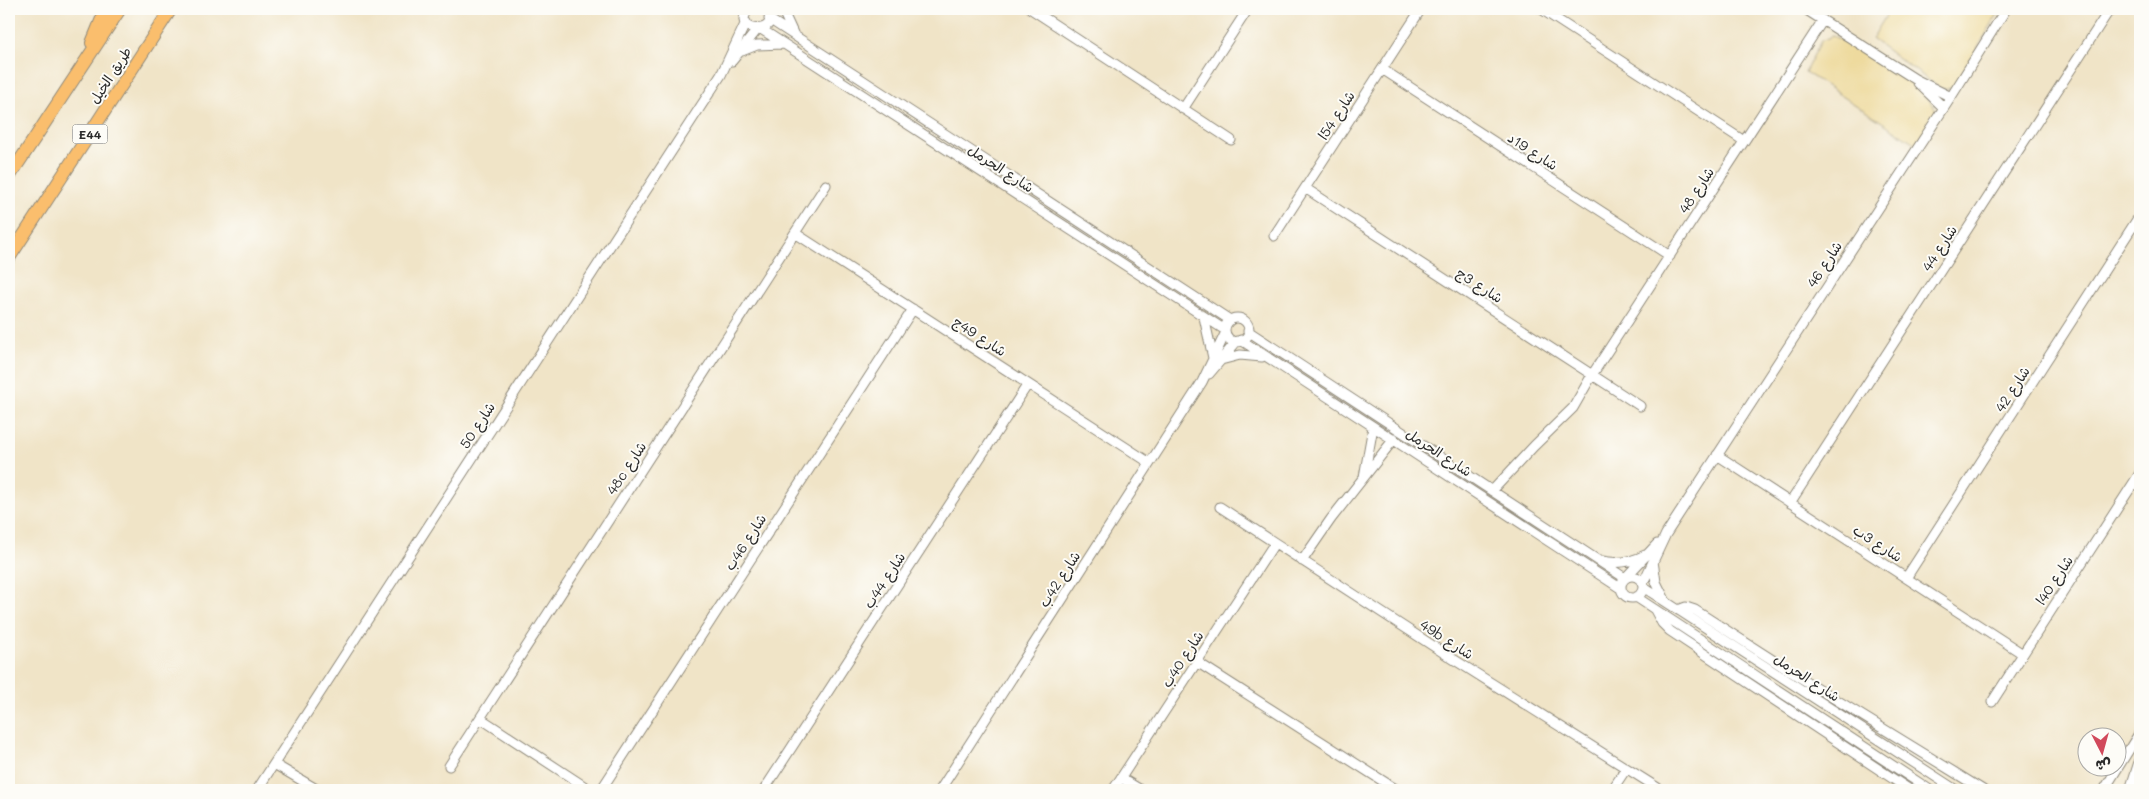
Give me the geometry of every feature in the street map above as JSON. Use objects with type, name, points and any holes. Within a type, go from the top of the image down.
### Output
[{"type":"highway","points":[[86,62],[106,9]]},
{"type":"highway","name":"طريق الخيل","points":[[9,177],[120,9]]},
{"type":"highway","name":"طريق الخيل","points":[[9,258],[171,9]]},
{"type":"street","name":"شارع 50","points":[[721,75],[746,22],[745,16],[749,9]]},
{"type":"street","points":[[782,9],[786,22],[794,36]]},
{"type":"street","points":[[1031,9],[1231,140]]},
{"type":"street","points":[[1183,109],[1248,9]]},
{"type":"street","name":"شارع 54ا","points":[[1274,236],[1421,9]]},
{"type":"street","points":[[1541,9],[1744,141]]},
{"type":"street","points":[[1805,9],[1915,79],[1950,97]]},
{"type":"street","name":"شارع 46","points":[[1626,577],[1651,556],[1666,534],[1944,108],[2006,9]]},
{"type":"street","name":"شارع 44","points":[[1790,503],[2110,9]]},
{"type":"street","name":"شارع 50","points":[[257,790],[721,75],[759,29],[767,24],[768,13]]},
{"type":"street","name":"شارع الحرمل","points":[[768,13],[794,36],[1230,320]]},
{"type":"street","name":"شارع 48","points":[[1492,491],[1573,408],[1592,375],[1822,20]]},
{"type":"street","name":"شارع الحرمل","points":[[746,22],[751,28],[759,29],[785,44],[1204,316],[1225,332]]},
{"type":"street","points":[[740,52],[757,45],[785,44]]},
{"type":"street","name":"شارع 19د","points":[[1382,69],[1670,256]]},
{"type":"street","points":[[1915,79],[1944,108]]},
{"type":"street","name":"48c شارع","points":[[449,766],[826,185]]},
{"type":"street","name":"شارع 3ج","points":[[1305,188],[1640,406]]},
{"type":"street","name":"شارع 42","points":[[1906,578],[2140,215]]},
{"type":"street","name":"شارع 49ج","points":[[795,233],[1150,463]]},
{"type":"street","name":"شارع 46ب","points":[[601,790],[913,309]]},
{"type":"street","points":[[1204,316],[1217,359],[1249,355],[1268,358]]},
{"type":"street","points":[[1238,318],[1243,320],[1248,326],[1248,331],[1246,337],[1239,341],[1230,339],[1225,332],[1226,324],[1230,320],[1238,318]]},
{"type":"street","name":"شارع الحرمل","points":[[1248,331],[1626,577]]},
{"type":"street","name":"شارع 42ب","points":[[940,790],[1217,359],[1225,332]]},
{"type":"street","name":"شارع الحرمل","points":[[1239,341],[1394,439],[1620,588]]},
{"type":"street","name":"شارع 42ب","points":[[1217,359],[1239,341]]},
{"type":"street","name":"شارع 44ب","points":[[764,790],[1028,384]]},
{"type":"street","points":[[1363,480],[1373,427]]},
{"type":"street","points":[[1302,561],[1331,519],[1394,439]]},
{"type":"street","name":"شارع 3ب","points":[[1717,455],[2023,654]]},
{"type":"street","name":"شارع 40ا","points":[[1992,702],[2140,473]]},
{"type":"street","name":"49b شارع","points":[[1220,507],[1274,544],[1661,790]]},
{"type":"street","name":"شارع 40ب","points":[[1113,790],[1274,544]]},
{"type":"street","points":[[1598,560],[1613,563],[1651,556],[1656,582],[1666,603]]},
{"type":"street","name":"شارع 46","points":[[1643,585],[1651,556]]},
{"type":"street","points":[[1635,576],[1643,585],[1641,593],[1636,597],[1625,596],[1620,588],[1626,577],[1635,576]]},
{"type":"street","name":"شارع الحرمل","points":[[1643,585],[1666,603],[1956,790]]},
{"type":"street","name":"شارع الحرمل","points":[[1636,597],[1930,790]]},
{"type":"street","points":[[1678,610],[1686,607],[1696,610],[1870,721],[1983,790]]},
{"type":"street","points":[[1655,610],[1659,619],[1670,631],[1910,790]]},
{"type":"street","points":[[1197,662],[1397,790]]},
{"type":"street","points":[[480,718],[590,790]]},
{"type":"street","points":[[1870,721],[1877,738]]},
{"type":"street","points":[[2104,790],[2140,732]]},
{"type":"street","points":[[2130,790],[2140,760]]},
{"type":"street","points":[[275,762],[294,770],[304,781],[318,790]]},
{"type":"street","points":[[1612,790],[1626,769]]},
{"type":"street","points":[[1121,778],[1141,790]]},
{"type":"street","points":[[2139,790],[2140,780]]},
{"type":"sand","points":[[1890,9],[2001,9],[1953,88],[1941,89],[1872,39]]},
{"type":"sand","points":[[1832,36],[1914,84],[1936,109],[1936,113],[1916,144],[1805,72],[1821,41]]}]
